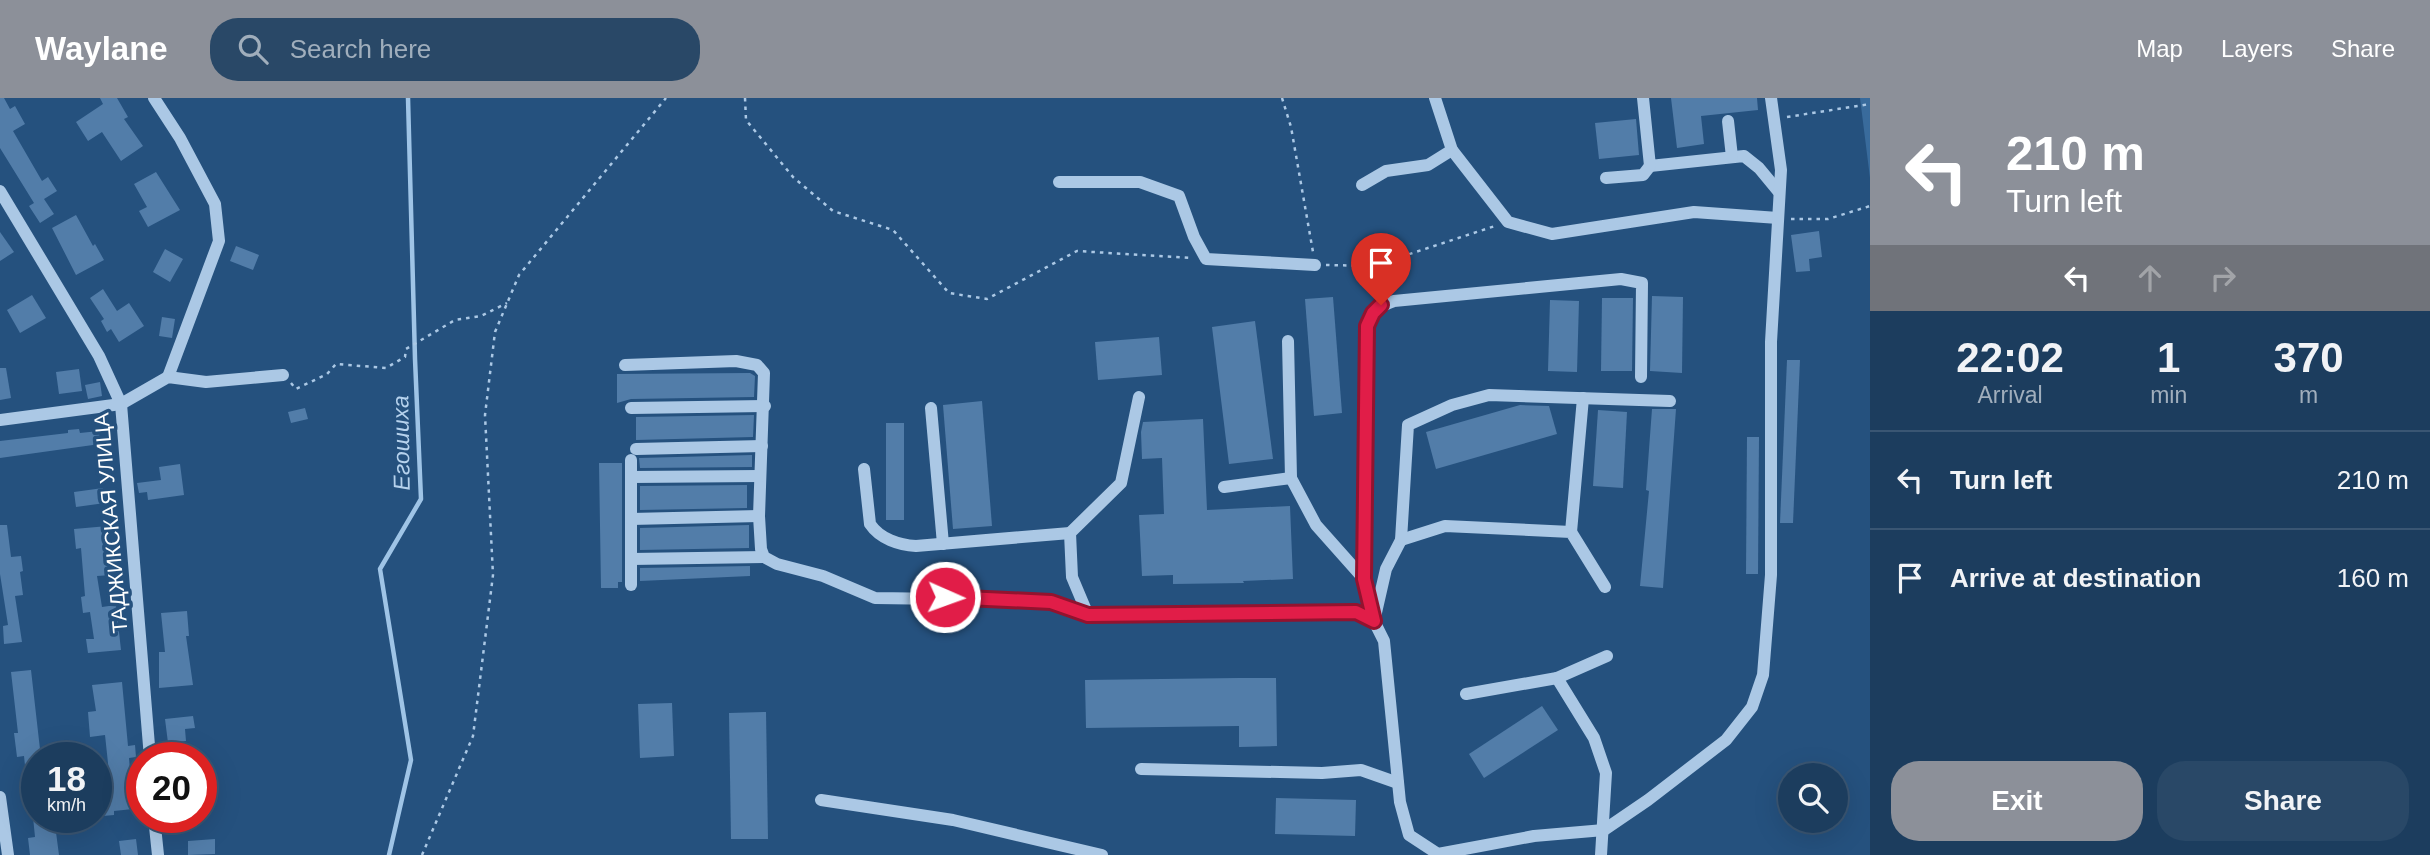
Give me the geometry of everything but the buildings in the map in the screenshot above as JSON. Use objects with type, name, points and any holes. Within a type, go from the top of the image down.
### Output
[{"type":"street","points":[[154,98],[180,138],[215,204],[219,241],[168,377]]},
{"type":"street","points":[[1435,98],[1451,150],[1508,222],[1552,234],[1694,212],[1778,219]]},
{"type":"street","points":[[1606,178],[1643,175],[1650,166],[1643,98]]},
{"type":"street","points":[[1641,377],[1642,283],[1621,279],[1394,301],[1381,305],[1373,313],[1367,326],[1364,579],[1374,621],[1384,641],[1398,783],[1409,835],[1437,855],[1534,836],[1604,830],[1726,740],[1752,707],[1763,675],[1772,575],[1771,342],[1781,170],[1771,98]]},
{"type":"street","points":[[1728,121],[1732,157]]},
{"type":"street","points":[[1363,185],[1386,171],[1428,164],[1451,150]]},
{"type":"street","points":[[1650,166],[1744,156],[1759,168],[1778,191]]},
{"type":"street","points":[[1059,182],[1140,182],[1179,196],[1194,237],[1206,259],[1315,265]]},
{"type":"street","name":"ТАДЖИКСКАЯ УЛИЦА","points":[[0,191],[99,356],[121,404],[149,742]]},
{"type":"street","points":[[1288,341],[1291,478],[1316,525],[1364,579]]},
{"type":"street","points":[[625,365],[736,361],[757,365],[765,373],[759,516],[761,549],[764,556]]},
{"type":"street","points":[[0,420],[121,404],[168,377],[206,382],[283,375]]},
{"type":"street","points":[[1374,621],[1386,569],[1401,540],[1408,425],[1452,405],[1489,395],[1670,401]]},
{"type":"street","points":[[864,469],[867,513],[875,531],[906,545],[1070,533],[1121,483],[1139,397]]},
{"type":"street","points":[[1583,398],[1571,533],[1605,587]]},
{"type":"street","points":[[631,408],[765,406]]},
{"type":"street","points":[[931,408],[943,544]]},
{"type":"street","points":[[631,585],[633,455],[762,446]]},
{"type":"street","points":[[631,477],[760,476]]},
{"type":"street","points":[[1224,487],[1291,478]]},
{"type":"street","points":[[631,519],[759,516]]},
{"type":"street","points":[[1401,540],[1445,526],[1571,533]]},
{"type":"street","points":[[1070,533],[1072,578],[1088,615]]},
{"type":"street","points":[[631,559],[764,556],[777,564],[823,576],[876,598],[1051,602],[1088,615],[1356,612],[1374,621]]},
{"type":"street","points":[[1466,694],[1558,678],[1607,656]]},
{"type":"street","points":[[1558,678],[1594,738],[1606,773],[1601,855]]},
{"type":"street","points":[[1140,769],[1322,773],[1362,770],[1398,783]]},
{"type":"street","points":[[0,797],[8,855]]},
{"type":"street","points":[[821,800],[953,820],[1101,855]]},
{"type":"street","points":[[156,833],[158,855]]},
{"type":"path","points":[[422,855],[473,736],[493,575],[485,415],[495,332],[519,275],[667,98]]},
{"type":"path","points":[[746,98],[746,120],[793,177],[834,211],[892,230],[949,293],[987,299],[1077,251],[1206,259]]},
{"type":"path","points":[[1282,98],[1291,127],[1315,265],[1373,266],[1508,222]]},
{"type":"path","points":[[1774,118],[1870,104]]},
{"type":"path","points":[[1778,219],[1828,219],[1870,206]]},
{"type":"path","points":[[283,375],[296,389],[327,374],[336,363],[386,368],[405,357],[406,349],[455,320],[481,316],[507,303]]},
{"type":"shaded area","points":[[1860,98],[1870,98],[1870,178]]},
{"type":"waterway","name":"Егошиха","points":[[389,855],[411,760],[380,569],[421,499],[408,98]]},
{"type":"route","points":[[945,597],[1051,602],[1088,615],[1356,612],[1374,621],[1364,579],[1367,326],[1373,313],[1381,305]]}]
